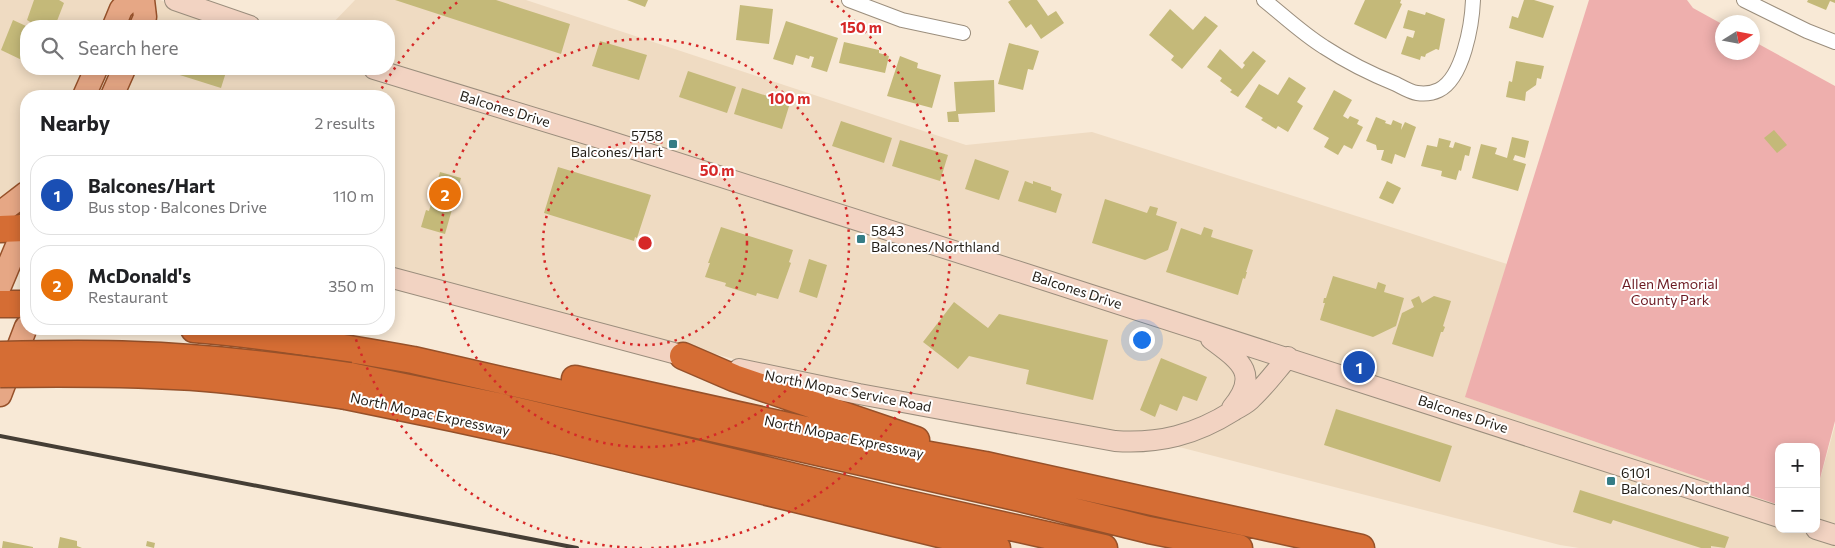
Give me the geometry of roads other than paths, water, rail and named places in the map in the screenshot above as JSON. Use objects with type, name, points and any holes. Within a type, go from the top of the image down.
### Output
[{"type":"highway","points":[[0,304],[20,304]]},
{"type":"highway","points":[[0,321],[20,320]]},
{"type":"highway","points":[[257,335],[413,360],[1024,499],[1149,530],[1239,548]]},
{"type":"highway","name":"North Mopac Expressway","points":[[361,335],[408,343],[874,444],[984,465],[1361,548]]},
{"type":"highway","points":[[0,355],[134,355],[202,359],[293,368],[348,386],[488,404],[1104,548]]},
{"type":"highway","points":[[683,356],[734,378],[879,426],[984,465]]},
{"type":"highway","name":"North Mopac Expressway","points":[[0,374],[138,375],[206,378],[273,385],[348,386],[453,418],[554,440],[997,548]]},
{"type":"highway","points":[[1024,499],[1139,518],[1242,538],[1282,531]]},
{"type":"highway","points":[[984,521],[1065,548]]},
{"type":"main road","points":[[116,20],[121,9],[130,0]]},
{"type":"main road","points":[[143,0],[143,20]]},
{"type":"main road","points":[[174,0],[232,20]]},
{"type":"main road","points":[[87,90],[93,75]]},
{"type":"main road","points":[[115,90],[121,75]]},
{"type":"main road","name":"Balcones Drive","points":[[394,75],[594,136],[1288,357],[1775,516]]},
{"type":"main road","points":[[0,213],[20,197]]},
{"type":"main road","points":[[0,286],[19,227]]},
{"type":"main road","name":"North Mopac Service Road","points":[[395,279],[683,356],[842,391],[1115,441],[1140,442],[1170,438],[1202,429],[1251,400],[1288,357]]},
{"type":"main road","points":[[1199,330],[1236,358],[1244,370],[1246,380],[1243,391],[1239,400],[1227,415]]},
{"type":"main road","points":[[0,395],[23,335]]},
{"type":"main road","points":[[1820,530],[1835,535]]},
{"type":"street","points":[[848,0],[902,20],[963,33]]},
{"type":"street","points":[[1264,0],[1324,47],[1375,75],[1416,93],[1438,91],[1447,85],[1454,76],[1466,46],[1473,19],[1473,0]]},
{"type":"street","points":[[1744,0],[1807,31],[1835,42]]},
{"type":"railway","points":[[0,436],[577,548]]},
{"type":"place","name":"5758 Balcones/Hart","points":[[673,144]]},
{"type":"place","name":"McDonald's","points":[[445,194]]},
{"type":"place","name":"5843 Balcones/Northland","points":[[861,239]]},
{"type":"place","name":"Balcones/Hart","points":[[1359,367]]},
{"type":"place","name":"6101 Balcones/Northland","points":[[1611,481]]},
{"type":"park label","name":"Allen Memorial County Park","points":[[1670,292]]}]
